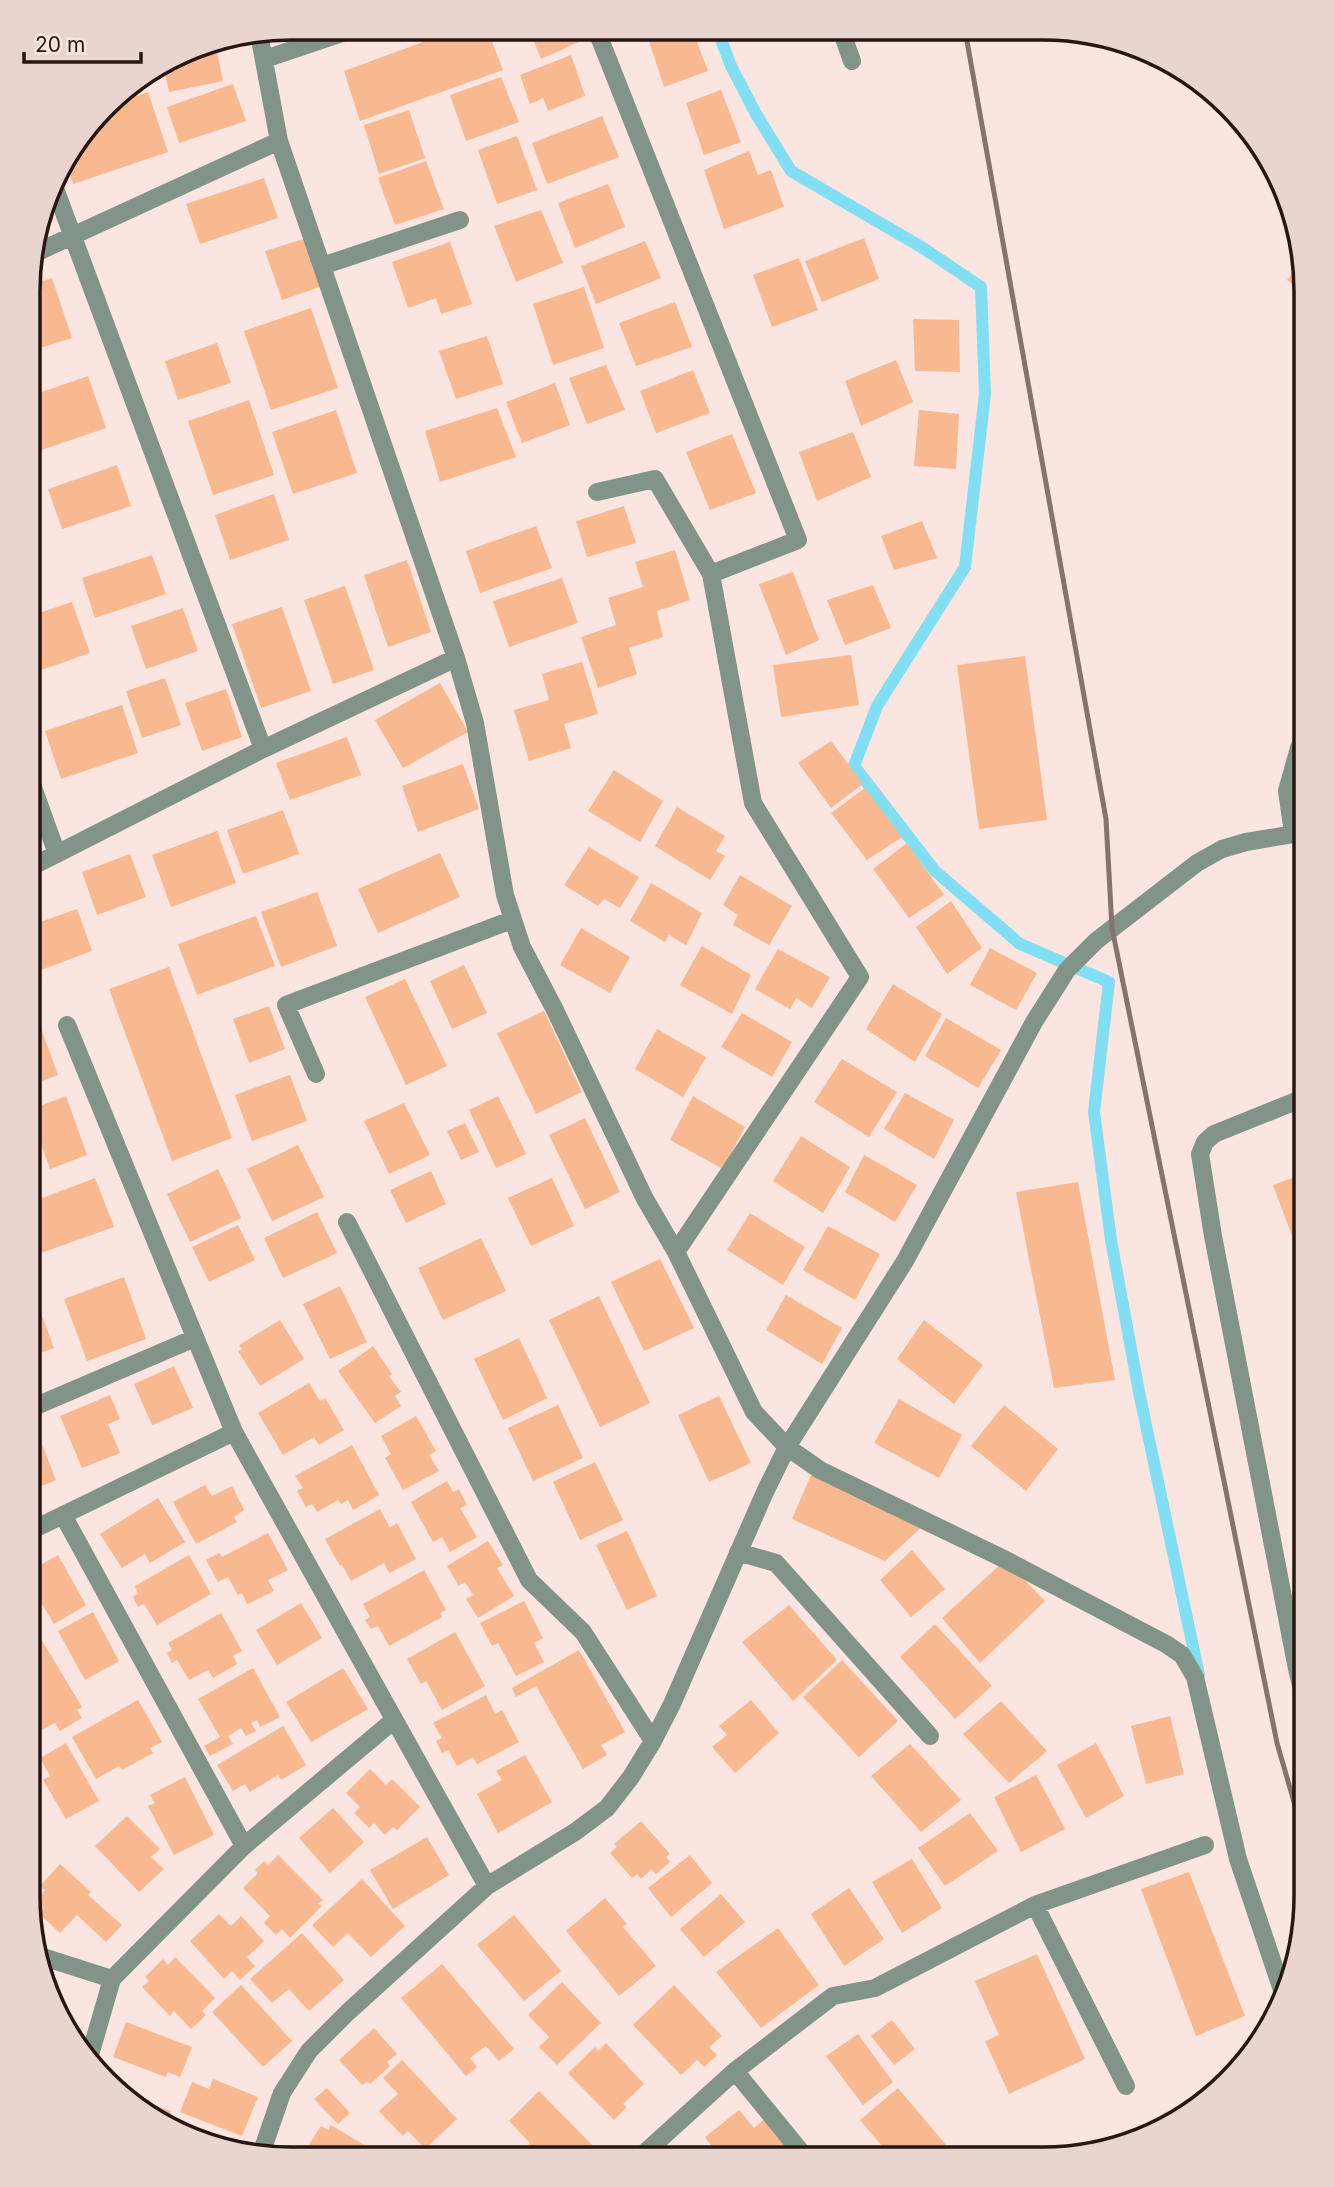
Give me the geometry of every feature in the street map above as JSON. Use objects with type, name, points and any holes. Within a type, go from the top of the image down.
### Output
[{"type":"street","points":[[265,59],[321,40]]},
{"type":"street","points":[[600,40],[798,540],[711,575]]},
{"type":"street","points":[[845,40],[852,61]]},
{"type":"street","points":[[261,42],[279,141],[456,658],[475,723],[505,895],[512,920],[522,947],[645,1199],[676,1252],[754,1412],[787,1447],[820,1470],[1002,1558],[1182,1655],[1195,1677],[1238,1859],[1279,1981]]},
{"type":"street","points":[[44,248],[279,141]]},
{"type":"street","points":[[58,198],[264,749]]},
{"type":"street","points":[[322,266],[460,220]]},
{"type":"street","points":[[597,492],[655,479],[711,575],[753,803],[860,977],[676,1252]]},
{"type":"street","points":[[40,862],[264,749],[456,658]]},
{"type":"street","points":[[1294,766],[1287,792],[1294,815]]},
{"type":"street","points":[[40,807],[57,854]]},
{"type":"street","points":[[264,2145],[282,2093],[309,2051],[348,2011],[487,1886],[575,1832],[607,1808],[631,1777],[653,1741],[787,1447],[905,1262],[1034,1022],[1067,970],[1096,941],[1197,863],[1222,849],[1294,833]]},
{"type":"street","points":[[316,1074],[286,1005],[512,920]]},
{"type":"street","points":[[67,1025],[234,1432],[487,1886]]},
{"type":"street","points":[[1294,1102],[1214,1133],[1205,1142],[1200,1154],[1213,1237],[1294,1633]]},
{"type":"street","points":[[347,1222],[529,1580],[583,1632],[653,1741]]},
{"type":"street","points":[[40,1404],[195,1338]]},
{"type":"street","points":[[40,1526],[234,1432]]},
{"type":"street","points":[[63,1515],[244,1846]]},
{"type":"street","points":[[738,1552],[776,1563],[930,1736]]},
{"type":"street","points":[[92,2050],[112,1979],[244,1846],[394,1720]]},
{"type":"street","points":[[651,2147],[735,2071],[833,1996],[875,1988],[1035,1905],[1205,1845]]},
{"type":"street","points":[[1035,1905],[1126,2086]]},
{"type":"street","points":[[48,1959],[112,1979]]},
{"type":"street","points":[[735,2071],[797,2147]]},
{"type":"building","points":[[428,40],[491,40],[503,70],[360,121],[344,71]]},
{"type":"building","points":[[533,40],[581,40],[581,41],[541,59]]},
{"type":"building","points":[[649,40],[696,40],[708,71],[664,87]]},
{"type":"building","points":[[217,52],[223,81],[169,92],[165,75],[195,59]]},
{"type":"building","points":[[571,55],[585,96],[548,111],[543,98],[530,104],[520,75]]},
{"type":"building","points":[[501,77],[519,122],[466,141],[450,95]]},
{"type":"building","points":[[233,84],[246,121],[179,143],[167,107]]},
{"type":"building","points":[[721,90],[741,142],[704,155],[686,103]]},
{"type":"building","points":[[148,92],[168,152],[73,184],[69,174],[92,138],[131,98]]},
{"type":"building","points":[[409,110],[425,158],[379,174],[364,125]]},
{"type":"building","points":[[602,116],[619,157],[547,184],[532,143]]},
{"type":"building","points":[[517,136],[537,190],[497,204],[478,150]]},
{"type":"building","points":[[749,151],[758,175],[771,170],[784,207],[724,229],[704,170]]},
{"type":"building","points":[[426,161],[444,209],[395,225],[378,178]]},
{"type":"building","points":[[264,178],[278,218],[200,244],[186,204]]},
{"type":"building","points":[[608,184],[625,227],[575,248],[558,203]]},
{"type":"building","points":[[541,210],[563,263],[516,282],[494,226]]},
{"type":"building","points":[[306,238],[323,286],[282,300],[265,251]]},
{"type":"building","points":[[864,238],[879,279],[822,302],[805,261]]},
{"type":"building","points":[[645,241],[661,278],[596,304],[581,266]]},
{"type":"building","points":[[450,242],[472,304],[441,314],[436,298],[408,308],[392,262]]},
{"type":"building","points":[[799,258],[818,310],[772,327],[753,275]]},
{"type":"building","points":[[1293,273],[1294,285],[1287,280]]},
{"type":"building","points":[[52,278],[72,338],[40,348],[40,291],[41,282]]},
{"type":"building","points":[[584,287],[604,348],[553,365],[533,304]]},
{"type":"building","points":[[675,302],[692,347],[636,366],[619,323]]},
{"type":"building","points":[[311,308],[338,388],[271,410],[244,331]]},
{"type":"building","points":[[913,319],[959,320],[960,372],[915,371]]},
{"type":"building","points":[[487,336],[503,384],[456,399],[439,351]]},
{"type":"building","points":[[217,343],[231,383],[178,400],[165,361]]},
{"type":"building","points":[[896,360],[913,402],[861,426],[845,381]]},
{"type":"building","points":[[606,365],[625,410],[587,424],[569,378]]},
{"type":"building","points":[[693,370],[710,413],[656,433],[640,391]]},
{"type":"building","points":[[88,376],[106,428],[40,451],[40,393]]},
{"type":"building","points":[[555,383],[570,425],[522,443],[506,402]]},
{"type":"building","points":[[249,400],[274,475],[213,495],[188,421]]},
{"type":"building","points":[[497,408],[516,457],[440,482],[425,431]]},
{"type":"building","points":[[336,410],[357,473],[293,494],[272,432]]},
{"type":"building","points":[[919,410],[959,414],[956,469],[914,466]]},
{"type":"building","points":[[853,432],[871,477],[817,501],[799,452]]},
{"type":"building","points":[[732,434],[756,493],[710,510],[686,452]]},
{"type":"building","points":[[117,465],[131,506],[62,529],[48,489]]},
{"type":"building","points":[[274,494],[289,540],[230,560],[215,515]]},
{"type":"building","points":[[624,506],[636,543],[587,557],[576,521]]},
{"type":"building","points":[[922,521],[937,558],[894,570],[881,536]]},
{"type":"building","points":[[536,526],[552,568],[480,593],[466,551]]},
{"type":"building","points":[[675,550],[690,600],[657,611],[663,637],[629,648],[637,674],[598,688],[581,637],[616,625],[608,598],[643,587],[635,562]]},
{"type":"building","points":[[152,555],[166,594],[95,618],[82,578]]},
{"type":"building","points":[[407,560],[431,632],[388,647],[364,575]]},
{"type":"building","points":[[793,572],[819,640],[786,655],[759,584]]},
{"type":"building","points":[[562,578],[578,623],[509,647],[493,601]]},
{"type":"building","points":[[873,585],[891,628],[845,645],[827,600]]},
{"type":"building","points":[[345,586],[374,670],[333,684],[304,600]]},
{"type":"building","points":[[72,602],[90,653],[40,670],[40,613]]},
{"type":"building","points":[[282,607],[311,691],[261,708],[232,624]]},
{"type":"building","points":[[183,608],[198,651],[146,669],[131,626]]},
{"type":"building","points":[[851,655],[859,705],[781,717],[773,665]]},
{"type":"building","points":[[1025,656],[1047,820],[979,829],[957,665]]},
{"type":"building","points":[[582,662],[598,714],[564,724],[571,748],[529,761],[514,710],[549,700],[542,674]]},
{"type":"building","points":[[165,678],[181,725],[142,738],[126,691]]},
{"type":"building","points":[[440,683],[468,732],[403,768],[375,720]]},
{"type":"building","points":[[226,689],[242,737],[202,751],[185,703]]},
{"type":"building","points":[[122,705],[138,753],[61,779],[45,731]]},
{"type":"building","points":[[347,737],[361,775],[290,800],[276,763]]},
{"type":"building","points":[[831,741],[863,784],[831,808],[798,763]]},
{"type":"building","points":[[463,764],[479,809],[418,832],[402,786]]},
{"type":"building","points":[[614,770],[663,801],[640,842],[588,811]]},
{"type":"building","points":[[865,788],[902,837],[867,860],[831,813]]},
{"type":"building","points":[[677,807],[725,836],[716,851],[725,856],[710,880],[655,846]]},
{"type":"building","points":[[283,810],[299,854],[243,874],[227,830]]},
{"type":"building","points":[[217,831],[236,883],[171,907],[152,855]]},
{"type":"building","points":[[907,843],[944,895],[909,918],[873,869]]},
{"type":"building","points":[[589,847],[639,877],[620,908],[604,899],[598,906],[564,885]]},
{"type":"building","points":[[440,853],[460,897],[378,933],[358,889]]},
{"type":"building","points":[[130,854],[146,897],[97,915],[82,872]]},
{"type":"building","points":[[740,875],[792,906],[769,945],[733,925],[738,915],[723,905]]},
{"type":"building","points":[[651,883],[702,913],[686,945],[669,935],[665,942],[630,921]]},
{"type":"building","points":[[317,892],[337,946],[281,967],[261,912]]},
{"type":"building","points":[[951,901],[982,948],[947,974],[916,927]]},
{"type":"building","points":[[77,909],[92,951],[41,970],[40,922]]},
{"type":"building","points":[[256,916],[275,966],[197,995],[178,944]]},
{"type":"building","points":[[581,928],[630,957],[610,993],[560,965]]},
{"type":"building","points":[[702,946],[751,975],[732,1014],[680,985]]},
{"type":"building","points":[[990,948],[1037,973],[1016,1010],[970,985]]},
{"type":"building","points":[[778,949],[830,977],[812,1008],[796,998],[790,1009],[755,989]]},
{"type":"building","points":[[464,965],[487,1013],[452,1029],[430,981]]},
{"type":"building","points":[[169,967],[232,1138],[172,1161],[109,989]]},
{"type":"building","points":[[405,979],[447,1066],[406,1085],[365,997]]},
{"type":"building","points":[[893,984],[942,1014],[915,1062],[866,1029]]},
{"type":"building","points":[[269,1006],[285,1049],[249,1063],[233,1019]]},
{"type":"building","points":[[544,1011],[582,1092],[536,1114],[497,1033]]},
{"type":"building","points":[[742,1013],[792,1042],[772,1077],[721,1047]]},
{"type":"building","points":[[946,1018],[1001,1050],[978,1088],[925,1056]]},
{"type":"building","points":[[40,1026],[58,1075],[40,1082]]},
{"type":"building","points":[[657,1029],[706,1057],[683,1097],[635,1069]]},
{"type":"building","points":[[842,1059],[897,1092],[869,1137],[814,1102]]},
{"type":"building","points":[[290,1075],[307,1121],[252,1141],[235,1095]]},
{"type":"building","points":[[905,1093],[954,1120],[934,1159],[884,1129]]},
{"type":"building","points":[[66,1096],[87,1155],[50,1169],[40,1141],[40,1106]]},
{"type":"building","points":[[498,1096],[526,1154],[496,1168],[469,1110]]},
{"type":"building","points":[[693,1096],[745,1127],[723,1169],[670,1140]]},
{"type":"building","points":[[404,1103],[430,1155],[389,1174],[364,1121]]},
{"type":"building","points":[[585,1118],[620,1192],[585,1209],[549,1135]]},
{"type":"building","points":[[465,1123],[479,1152],[461,1160],[447,1131]]},
{"type":"building","points":[[801,1136],[850,1167],[823,1213],[773,1181]]},
{"type":"building","points":[[298,1145],[324,1197],[272,1221],[247,1169]]},
{"type":"building","points":[[864,1155],[917,1185],[895,1222],[845,1192]]},
{"type":"building","points":[[218,1169],[241,1218],[190,1242],[167,1194]]},
{"type":"building","points":[[431,1171],[446,1204],[406,1223],[390,1190]]},
{"type":"building","points":[[1294,1177],[1294,1241],[1273,1185]]},
{"type":"building","points":[[95,1178],[114,1227],[41,1253],[40,1199]]},
{"type":"building","points":[[552,1178],[574,1226],[531,1246],[508,1198]]},
{"type":"building","points":[[1078,1182],[1115,1380],[1054,1388],[1016,1192]]},
{"type":"building","points":[[317,1212],[337,1253],[283,1278],[264,1238]]},
{"type":"building","points":[[750,1213],[805,1247],[783,1285],[727,1250]]},
{"type":"building","points":[[238,1225],[255,1260],[209,1282],[192,1247]]},
{"type":"building","points":[[828,1226],[880,1254],[855,1300],[803,1270]]},
{"type":"building","points":[[481,1238],[506,1291],[443,1320],[418,1268]]},
{"type":"building","points":[[660,1259],[694,1328],[644,1351],[611,1282]]},
{"type":"building","points":[[124,1277],[146,1339],[87,1361],[64,1299]]},
{"type":"building","points":[[340,1286],[367,1342],[330,1359],[303,1304]]},
{"type":"building","points":[[786,1295],[842,1328],[822,1364],[766,1330]]},
{"type":"building","points":[[599,1296],[650,1403],[600,1427],[549,1320]]},
{"type":"building","points":[[40,1310],[54,1348],[40,1353]]},
{"type":"building","points":[[280,1320],[304,1359],[260,1386],[238,1351],[242,1349],[239,1345]]},
{"type":"building","points":[[924,1320],[983,1365],[954,1404],[897,1359]]},
{"type":"building","points":[[519,1338],[547,1398],[503,1420],[474,1359]]},
{"type":"building","points":[[373,1346],[401,1392],[395,1396],[401,1406],[375,1423],[338,1371]]},
{"type":"building","points":[[174,1366],[193,1408],[152,1425],[134,1384]]},
{"type":"building","points":[[309,1383],[320,1401],[325,1398],[344,1430],[319,1445],[314,1437],[283,1455],[258,1413]]},
{"type":"building","points":[[110,1395],[120,1419],[108,1424],[120,1453],[82,1468],[60,1416]]},
{"type":"building","points":[[719,1396],[751,1463],[709,1482],[678,1415]]},
{"type":"building","points":[[899,1399],[962,1435],[939,1478],[874,1443]]},
{"type":"building","points":[[558,1405],[583,1458],[533,1481],[508,1428]]},
{"type":"building","points":[[1004,1405],[1058,1449],[1026,1491],[971,1446]]},
{"type":"building","points":[[416,1416],[436,1451],[429,1455],[439,1471],[403,1490],[385,1458],[391,1454],[381,1436]]},
{"type":"building","points":[[40,1439],[56,1480],[40,1487]]},
{"type":"building","points":[[352,1445],[379,1495],[353,1510],[348,1500],[341,1504],[338,1500],[317,1512],[312,1504],[306,1507],[297,1491],[303,1488],[295,1476]]},
{"type":"building","points":[[595,1462],[623,1520],[580,1540],[553,1482]]},
{"type":"building","points":[[811,1475],[925,1524],[885,1561],[792,1519]]},
{"type":"building","points":[[447,1481],[453,1492],[459,1489],[467,1505],[460,1508],[477,1537],[450,1552],[442,1537],[433,1542],[411,1502]]},
{"type":"building","points":[[205,1485],[212,1496],[232,1486],[244,1510],[234,1517],[237,1522],[196,1544],[173,1502]]},
{"type":"building","points":[[158,1498],[185,1542],[150,1563],[145,1554],[122,1568],[100,1534]]},
{"type":"building","points":[[380,1509],[390,1528],[397,1523],[416,1559],[389,1573],[384,1563],[351,1581],[325,1539]]},
{"type":"building","points":[[627,1531],[657,1596],[627,1610],[596,1545]]},
{"type":"building","points":[[268,1533],[288,1570],[268,1580],[274,1591],[247,1604],[242,1593],[238,1595],[228,1577],[218,1582],[206,1560],[219,1553],[222,1557]]},
{"type":"building","points":[[488,1541],[503,1565],[497,1568],[514,1596],[478,1618],[466,1599],[473,1595],[465,1582],[459,1586],[447,1566]]},
{"type":"building","points":[[912,1550],[945,1589],[911,1617],[880,1580]]},
{"type":"building","points":[[58,1555],[86,1605],[54,1624],[40,1601],[40,1565]]},
{"type":"building","points":[[189,1555],[211,1594],[157,1625],[144,1604],[138,1607],[133,1597],[138,1594],[135,1586]]},
{"type":"building","points":[[1005,1560],[1045,1601],[980,1663],[942,1618]]},
{"type":"building","points":[[424,1570],[446,1610],[440,1613],[442,1617],[389,1646],[378,1626],[371,1629],[365,1620],[370,1617],[363,1604]]},
{"type":"building","points":[[524,1601],[543,1638],[534,1643],[544,1662],[516,1676],[498,1643],[492,1646],[480,1623]]},
{"type":"building","points":[[301,1603],[322,1638],[277,1665],[256,1630]]},
{"type":"building","points":[[789,1605],[837,1660],[793,1701],[742,1642]]},
{"type":"building","points":[[93,1612],[119,1661],[85,1680],[58,1631]]},
{"type":"building","points":[[221,1613],[242,1651],[233,1656],[237,1664],[213,1678],[208,1670],[189,1680],[177,1660],[172,1663],[167,1653],[172,1650],[168,1643]]},
{"type":"building","points":[[935,1624],[992,1686],[955,1719],[900,1657]]},
{"type":"building","points":[[455,1632],[485,1686],[442,1710],[426,1681],[421,1684],[407,1659]]},
{"type":"building","points":[[40,1640],[82,1707],[77,1710],[82,1718],[60,1731],[55,1723],[40,1731]]},
{"type":"building","points":[[579,1650],[625,1732],[601,1745],[607,1755],[583,1769],[536,1686],[516,1697],[512,1688]]},
{"type":"building","points":[[842,1660],[898,1721],[859,1757],[803,1697]]},
{"type":"building","points":[[253,1668],[280,1717],[260,1727],[257,1720],[251,1723],[256,1731],[246,1736],[241,1728],[228,1736],[233,1744],[210,1756],[204,1746],[220,1737],[198,1699]]},
{"type":"building","points":[[343,1668],[368,1709],[311,1742],[286,1702]]},
{"type":"building","points":[[486,1695],[495,1714],[502,1710],[519,1742],[477,1764],[473,1757],[457,1766],[448,1750],[442,1753],[436,1741],[442,1738],[433,1723]]},
{"type":"building","points":[[138,1700],[162,1742],[150,1748],[153,1753],[122,1770],[119,1766],[96,1779],[72,1737]]},
{"type":"building","points":[[751,1700],[779,1733],[735,1773],[712,1747],[727,1735],[719,1726]]},
{"type":"building","points":[[1001,1701],[1047,1751],[1009,1783],[963,1734]]},
{"type":"building","points":[[1170,1716],[1184,1774],[1146,1784],[1131,1726]]},
{"type":"building","points":[[283,1726],[306,1765],[281,1780],[278,1775],[250,1792],[245,1784],[233,1791],[217,1765]]},
{"type":"building","points":[[66,1743],[99,1801],[66,1819],[43,1780],[50,1776],[40,1758]]},
{"type":"building","points":[[1096,1743],[1124,1796],[1086,1818],[1057,1765]]},
{"type":"building","points":[[910,1744],[961,1800],[921,1832],[871,1776]]},
{"type":"building","points":[[525,1755],[552,1802],[498,1833],[477,1794],[502,1780],[496,1771]]},
{"type":"building","points":[[370,1769],[386,1785],[392,1779],[420,1807],[397,1830],[393,1827],[385,1835],[374,1823],[369,1828],[354,1813],[360,1807],[346,1793]]},
{"type":"building","points":[[1036,1775],[1065,1829],[1021,1852],[994,1797]]},
{"type":"building","points":[[185,1777],[214,1835],[174,1855],[148,1806],[155,1803],[150,1795]]},
{"type":"building","points":[[333,1808],[364,1842],[330,1873],[299,1838]]},
{"type":"building","points":[[970,1813],[998,1851],[945,1886],[918,1848]]},
{"type":"building","points":[[127,1816],[160,1849],[151,1857],[164,1869],[139,1892],[95,1846]]},
{"type":"building","points":[[641,1821],[670,1854],[666,1857],[670,1862],[656,1874],[652,1869],[641,1879],[637,1874],[632,1878],[610,1853],[617,1847],[614,1844]]},
{"type":"building","points":[[427,1837],[449,1875],[393,1909],[370,1870]]},
{"type":"building","points":[[278,1855],[323,1900],[318,1904],[322,1906],[290,1938],[282,1929],[276,1935],[264,1923],[270,1916],[243,1888],[258,1873],[255,1870],[264,1861],[268,1865]]},
{"type":"building","points":[[690,1855],[712,1883],[671,1917],[648,1888]]},
{"type":"building","points":[[912,1859],[942,1908],[902,1933],[872,1882]]},
{"type":"building","points":[[60,1864],[91,1892],[88,1895],[122,1925],[106,1942],[77,1915],[60,1933],[41,1916],[40,1896],[45,1890],[40,1886]]},
{"type":"building","points":[[1189,1872],[1245,2016],[1196,2036],[1141,1889]]},
{"type":"building","points":[[362,1879],[405,1926],[371,1957],[348,1933],[333,1947],[312,1925]]},
{"type":"building","points":[[849,1888],[884,1939],[844,1966],[811,1914]]},
{"type":"building","points":[[721,1894],[745,1922],[704,1957],[680,1929]]},
{"type":"building","points":[[605,1898],[627,1924],[623,1927],[656,1966],[619,1996],[566,1931]]},
{"type":"building","points":[[219,1914],[231,1926],[241,1916],[264,1941],[247,1957],[255,1966],[240,1980],[232,1971],[224,1979],[190,1941]]},
{"type":"building","points":[[514,1915],[561,1971],[524,2001],[477,1945]]},
{"type":"building","points":[[778,1928],[819,1985],[761,2028],[716,1972]]},
{"type":"building","points":[[302,1933],[344,1980],[309,2011],[289,1989],[272,2003],[250,1979]]},
{"type":"building","points":[[1037,1954],[1085,2059],[1009,2094],[985,2041],[999,2035],[975,1981]]},
{"type":"building","points":[[175,1957],[215,1998],[202,2011],[206,2015],[191,2029],[174,2011],[170,2016],[142,1987],[149,1981],[145,1977],[163,1959],[168,1965]]},
{"type":"building","points":[[442,1964],[514,2049],[499,2061],[486,2046],[470,2058],[477,2067],[466,2076],[401,1998]]},
{"type":"building","points":[[562,1982],[601,2023],[557,2065],[539,2047],[549,2037],[528,2015]]},
{"type":"building","points":[[241,1985],[292,2041],[263,2067],[212,2012]]},
{"type":"building","points":[[674,1985],[722,2036],[709,2047],[717,2055],[704,2067],[697,2060],[681,2075],[633,2025]]},
{"type":"building","points":[[892,2020],[915,2049],[894,2065],[871,2036]]},
{"type":"building","points":[[126,2022],[192,2047],[180,2077],[168,2072],[166,2077],[113,2057]]},
{"type":"building","points":[[374,2028],[397,2054],[387,2062],[390,2066],[370,2084],[367,2081],[362,2085],[339,2060]]},
{"type":"building","points":[[858,2034],[893,2082],[863,2105],[826,2056]]},
{"type":"building","points":[[606,2043],[644,2084],[623,2104],[627,2107],[614,2120],[568,2073],[595,2047],[598,2051]]},
{"type":"building","points":[[402,2060],[457,2119],[427,2147],[423,2147],[408,2131],[403,2136],[379,2111],[398,2094],[383,2078]]},
{"type":"building","points":[[213,2079],[258,2097],[242,2136],[180,2112],[192,2082],[209,2089]]},
{"type":"building","points":[[327,2088],[350,2113],[338,2124],[314,2099]]},
{"type":"building","points":[[898,2088],[947,2146],[883,2147],[860,2120]]},
{"type":"building","points":[[539,2091],[594,2147],[526,2147],[530,2143],[509,2121]]},
{"type":"building","points":[[153,2105],[171,2111],[170,2115]]},
{"type":"building","points":[[739,2110],[754,2128],[767,2117],[792,2147],[713,2147],[705,2137]]},
{"type":"building","points":[[331,2125],[368,2147],[307,2147],[321,2126],[328,2130]]},
{"type":"waterway","points":[[721,40],[731,66],[756,114],[791,171],[923,248],[981,287],[985,394],[965,567],[877,706],[854,766],[935,871],[1020,944],[1109,982],[1094,1112],[1111,1240],[1139,1392],[1199,1675]]},
{"type":"railway","points":[[967,40],[1106,819],[1112,928],[1277,1743],[1294,1802]]}]
